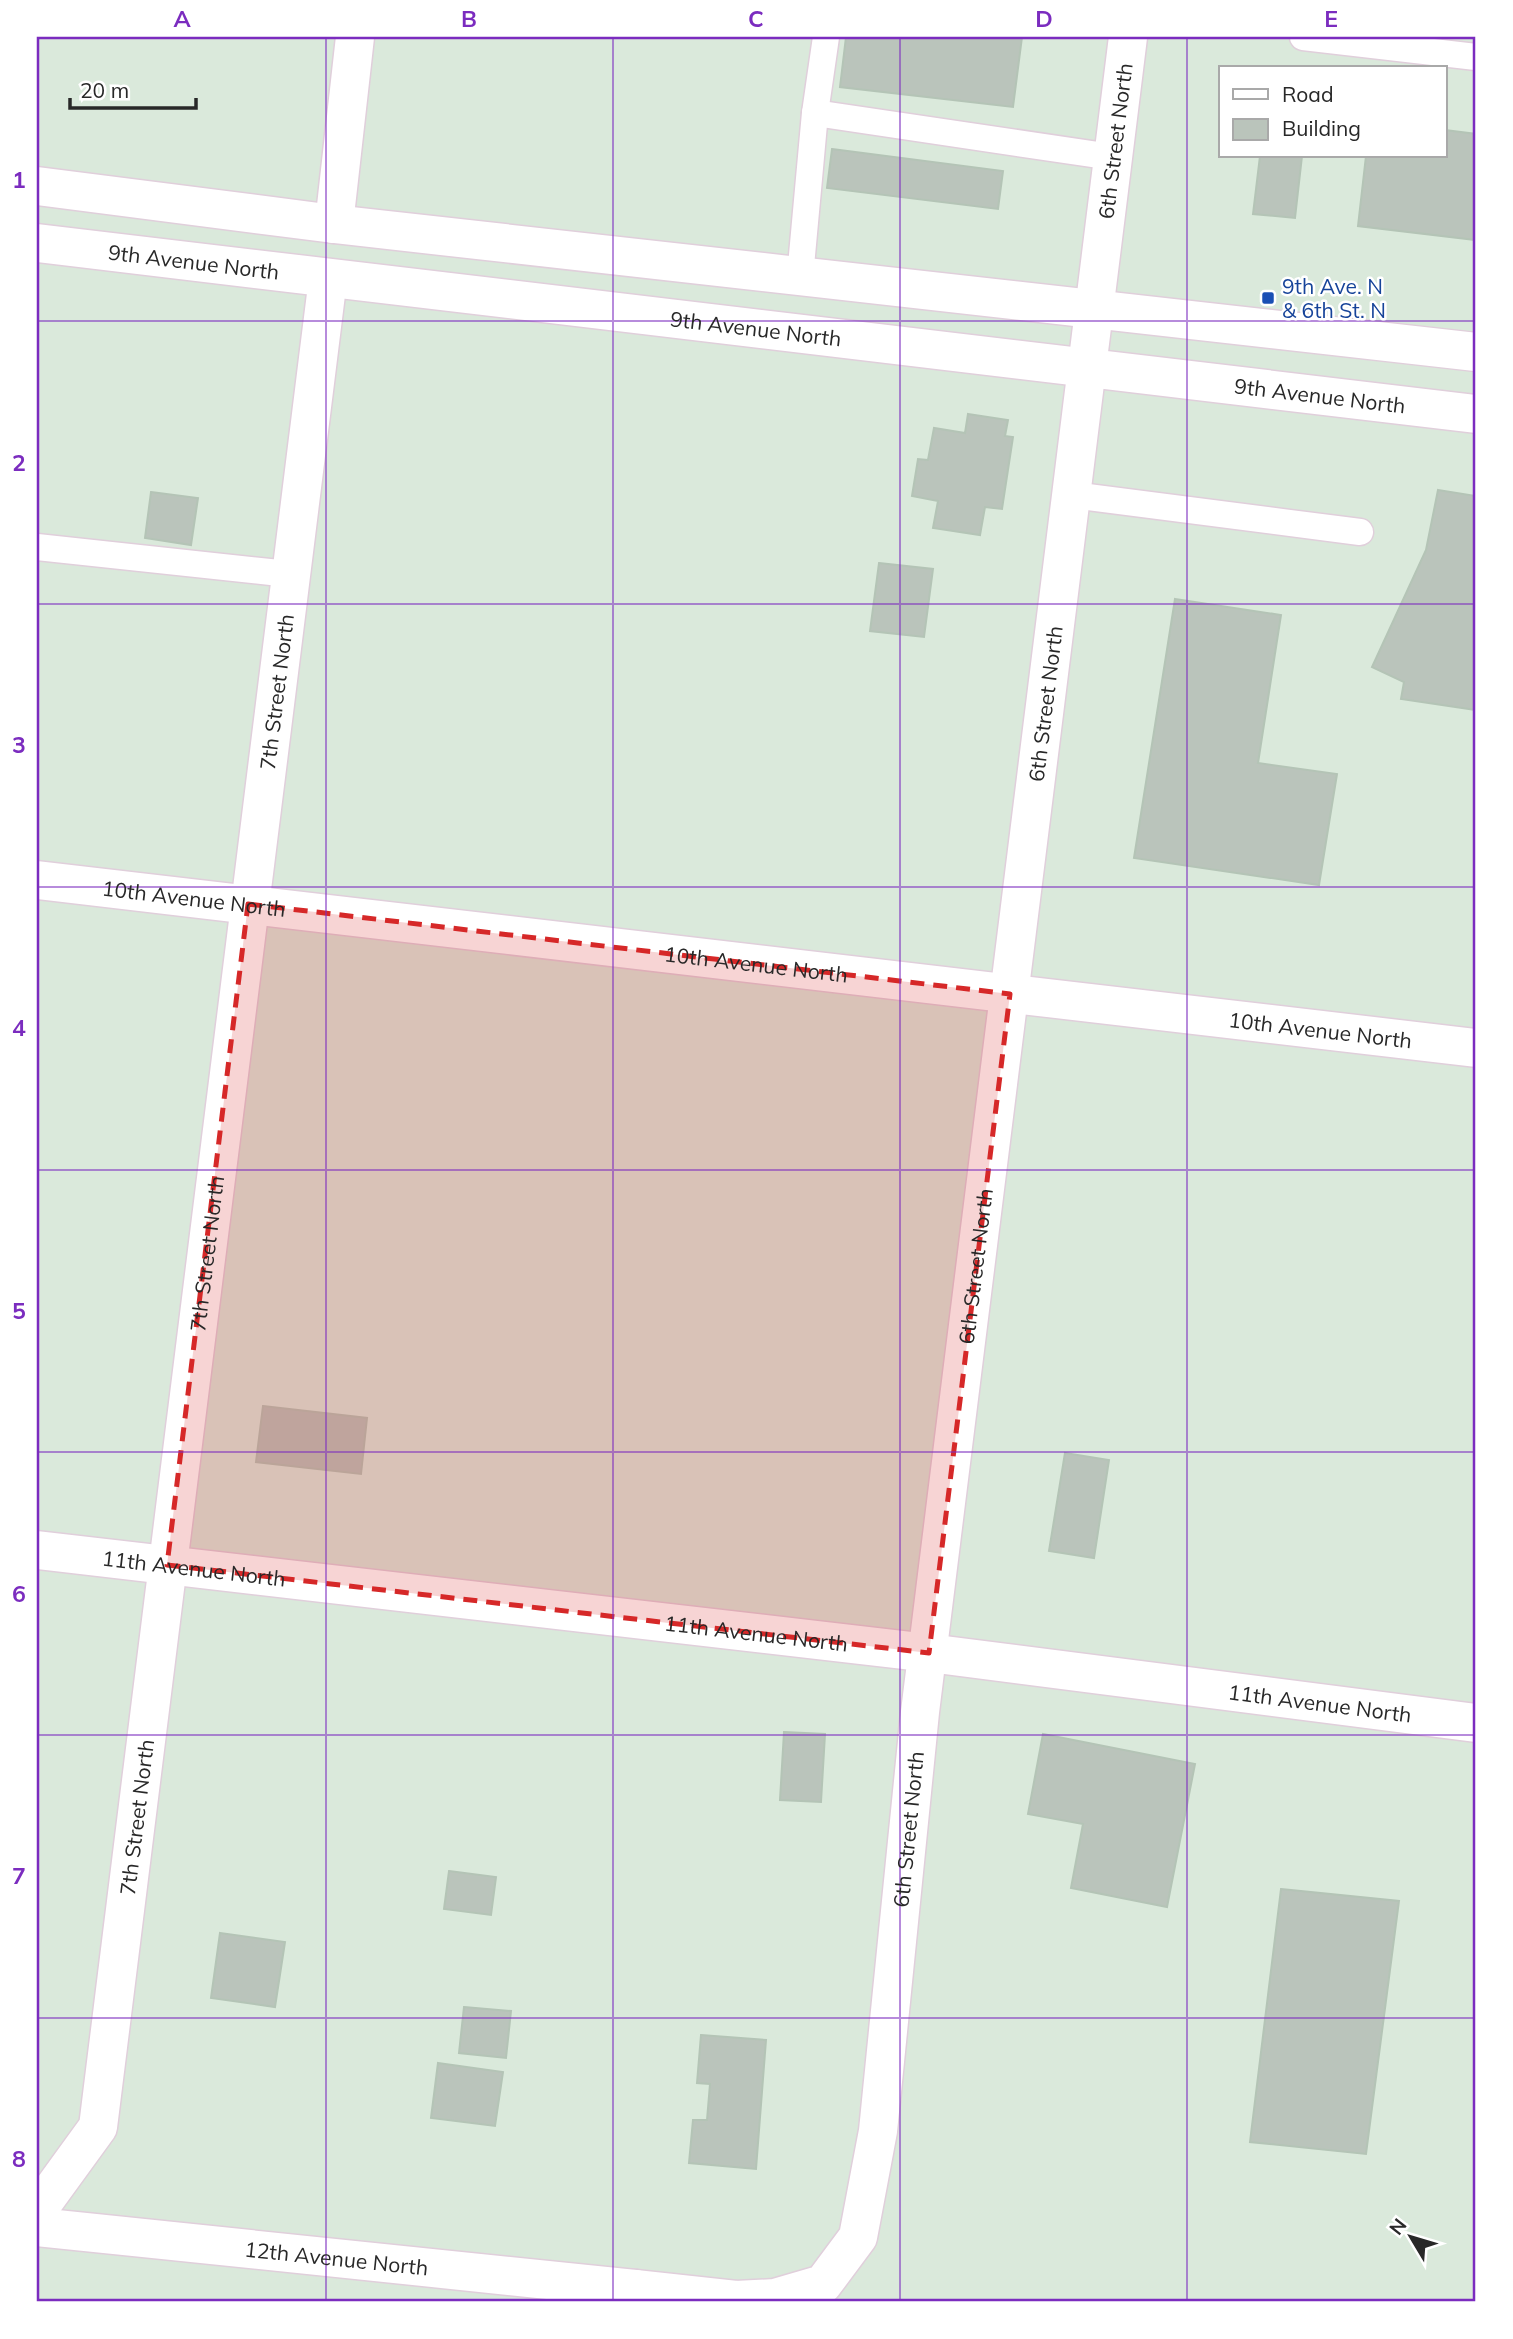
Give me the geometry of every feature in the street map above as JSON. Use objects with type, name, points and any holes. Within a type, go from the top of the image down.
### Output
[{"type":"street","points":[[334,224],[355,37]]},
{"type":"street","name":"6th Street North","points":[[633,2296],[736,2301],[775,2298],[823,2284],[858,2237],[878,2131],[920,1712],[1128,37]]},
{"type":"street","points":[[37,186],[334,224],[1476,352]]},
{"type":"street","name":"9th Avenue North","points":[[37,243],[1476,414]]},
{"type":"street","name":"7th Street North","points":[[37,2211],[98,2127],[289,574],[328,278]]},
{"type":"street","name":"10th Avenue North","points":[[37,880],[1476,1048]]},
{"type":"street","name":"11th Avenue North","points":[[37,1550],[929,1653],[1476,1723]]},
{"type":"street","name":"12th Avenue North","points":[[37,2227],[633,2296]]},
{"type":"lane","points":[[800,276],[815,113],[826,37]]},
{"type":"lane","points":[[1303,37],[1476,57]]},
{"type":"lane","points":[[815,113],[1112,157]]},
{"type":"lane","points":[[1072,495],[1360,532]]},
{"type":"lane","points":[[37,547],[289,574]]},
{"type":"highlighted area","points":[[248,904],[1010,994],[929,1653],[167,1565]]},
{"type":"building","points":[[846,37],[1022,37],[1013,107],[840,87]]},
{"type":"building","points":[[1446,130],[1476,134],[1476,240],[1358,226],[1366,158],[1446,158]]},
{"type":"building","points":[[832,149],[1003,171],[998,209],[827,188]]},
{"type":"building","points":[[1260,158],[1302,158],[1295,218],[1253,214]]},
{"type":"building","points":[[968,414],[1008,420],[1005,436],[1013,437],[1002,509],[985,507],[980,535],[933,528],[938,501],[912,496],[918,459],[928,460],[934,428],[965,433]]},
{"type":"building","points":[[1438,490],[1476,496],[1476,710],[1401,699],[1404,682],[1372,667],[1426,550]]},
{"type":"building","points":[[151,492],[198,498],[191,545],[145,538]]},
{"type":"building","points":[[879,563],[933,569],[924,637],[870,631]]},
{"type":"building","points":[[1175,599],[1281,615],[1258,763],[1337,774],[1319,885],[1134,858]]},
{"type":"building","points":[[263,1406],[367,1418],[361,1474],[256,1462]]},
{"type":"building","points":[[1065,1453],[1109,1460],[1094,1558],[1049,1551]]},
{"type":"building","points":[[784,1732],[825,1734],[821,1802],[780,1800]]},
{"type":"building","points":[[1043,1734],[1195,1764],[1167,1907],[1071,1888],[1083,1824],[1028,1814]]},
{"type":"building","points":[[449,1871],[496,1877],[491,1915],[444,1909]]},
{"type":"building","points":[[1281,1889],[1399,1901],[1366,2154],[1250,2142]]},
{"type":"building","points":[[220,1933],[285,1942],[275,2007],[211,1998]]},
{"type":"building","points":[[464,2007],[511,2011],[506,2058],[459,2053]]},
{"type":"building","points":[[701,2035],[766,2040],[756,2169],[689,2163],[693,2120],[707,2120],[710,2084],[697,2083]]},
{"type":"building","points":[[438,2063],[503,2072],[495,2126],[431,2118]]},
{"type":"place","name":"9th Ave. N & 6th St. N","points":[[1268,298]]}]
